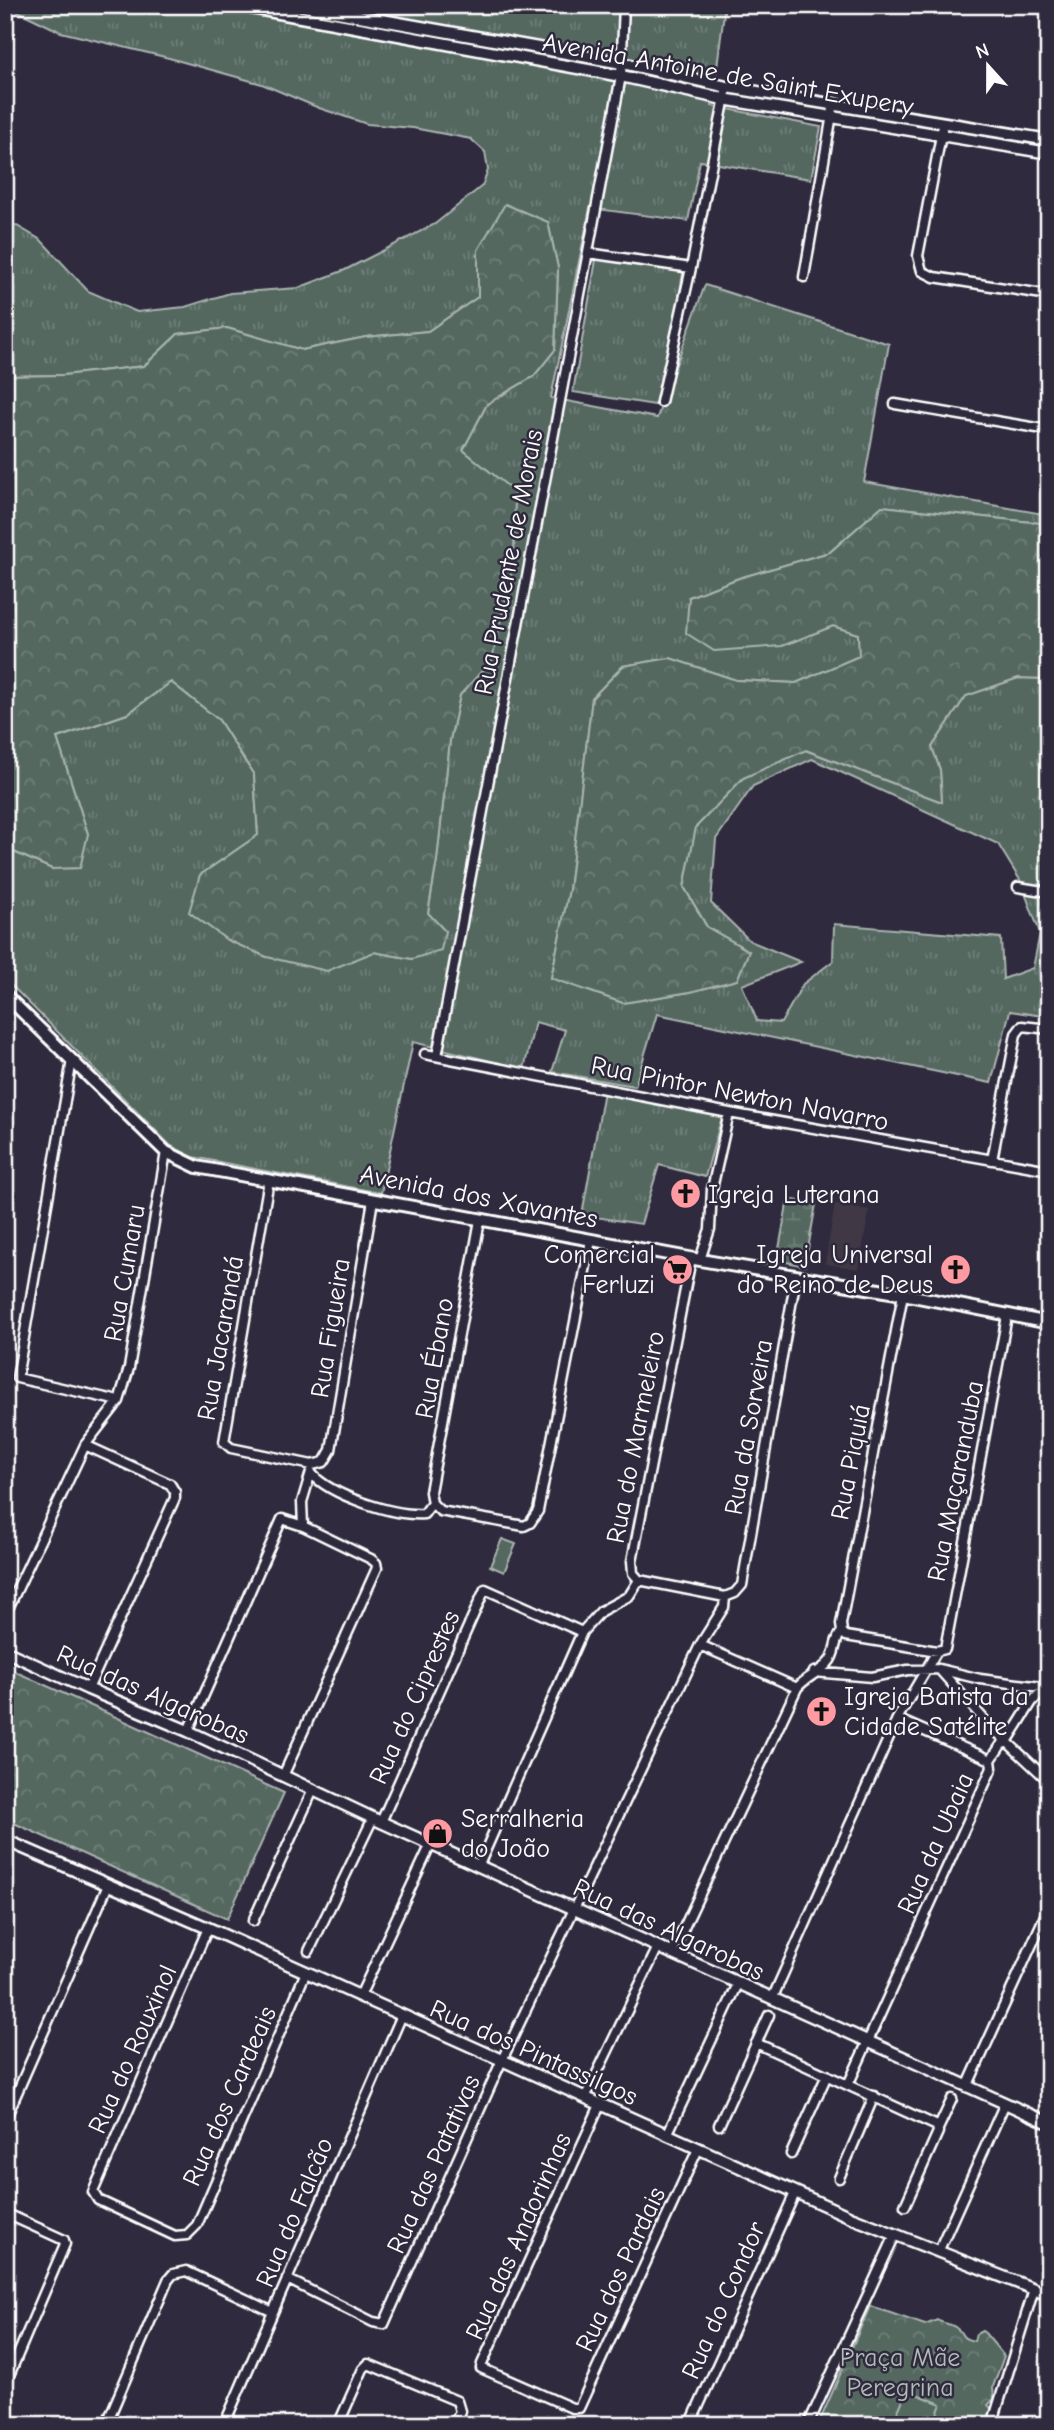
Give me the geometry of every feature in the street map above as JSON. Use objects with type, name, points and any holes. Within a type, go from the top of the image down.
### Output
[{"type":"main road","name":"Avenida dos Xavantes","points":[[5,995],[166,1152],[197,1167],[695,1260],[903,1294],[1049,1323]]},
{"type":"street","name":"Avenida Antoine de Saint Exupery","points":[[298,5],[622,63],[727,87],[1049,140]]},
{"type":"street","name":"Rua Prudente de Morais","points":[[437,1056],[621,76],[624,5]]},
{"type":"street","name":"Avenida Antoine de Saint Exupery","points":[[242,6],[265,8],[621,76],[723,99],[1049,153]]},
{"type":"street","points":[[661,402],[727,87]]},
{"type":"street","points":[[804,277],[834,103]]},
{"type":"street","points":[[943,122],[918,256],[922,271],[934,277],[1048,293]]},
{"type":"street","points":[[587,253],[691,268]]},
{"type":"street","points":[[895,404],[1049,430]]},
{"type":"street","points":[[1018,887],[1049,892]]},
{"type":"street","points":[[992,1160],[1016,1034],[1022,1026],[1049,1029]]},
{"type":"street","name":"Rua Pintor Newton Navarro","points":[[425,1054],[729,1113],[1049,1170]]},
{"type":"street","points":[[72,1060],[17,1378],[118,1401]]},
{"type":"street","name":"Rua do Marmeleiro","points":[[639,1580],[633,1573],[632,1561],[695,1260],[710,1229],[712,1189],[729,1113]]},
{"type":"street","name":"Rua Cumaru","points":[[85,1445],[118,1401],[129,1368],[166,1152]]},
{"type":"street","name":"Rua Jacarandá","points":[[269,1180],[224,1442],[231,1448],[312,1469],[324,1462]]},
{"type":"street","name":"Rua Figueira","points":[[324,1462],[334,1438],[373,1200]]},
{"type":"street","name":"Rua Ébano","points":[[432,1503],[430,1492],[480,1220]]},
{"type":"street","points":[[312,1469],[323,1485],[380,1508],[408,1515],[424,1514],[432,1503],[440,1511],[524,1526],[530,1523],[538,1511],[591,1240]]},
{"type":"street","name":"Rua da Sorveira","points":[[725,1597],[735,1593],[742,1585],[796,1277]]},
{"type":"street","name":"Rua Piquiá","points":[[844,1634],[841,1624],[903,1294]]},
{"type":"street","name":"Rua Maçaranduba","points":[[897,1718],[927,1668],[945,1648],[1007,1316]]},
{"type":"street","points":[[5,1615],[85,1445],[170,1484],[175,1498],[88,1689]]},
{"type":"street","points":[[303,1526],[302,1502],[312,1469]]},
{"type":"street","points":[[188,1731],[282,1519],[303,1526],[376,1563],[375,1573],[283,1776]]},
{"type":"street","points":[[479,1865],[582,1632],[601,1611],[629,1596],[639,1580],[725,1597],[719,1616],[700,1645],[574,1908]]},
{"type":"street","name":"Rua do Ciprestes","points":[[309,1951],[377,1820],[485,1589],[582,1632]]},
{"type":"street","points":[[673,1953],[797,1688],[831,1658],[836,1639],[844,1634],[939,1652]]},
{"type":"street","points":[[700,1645],[797,1688]]},
{"type":"street","name":"Rua das Algarobas","points":[[5,1651],[188,1731],[377,1820],[1049,2123]]},
{"type":"street","points":[[814,1672],[872,1677],[927,1668],[980,1679],[1047,1688]]},
{"type":"street","points":[[939,1669],[989,1725],[1049,1781]]},
{"type":"street","name":"Rua da Ubaia","points":[[848,2085],[992,1768],[991,1760],[1001,1745],[1007,1742],[1032,1702],[1047,1688],[1049,1670]]},
{"type":"street","points":[[772,1999],[897,1718],[991,1760]]},
{"type":"street","points":[[253,1921],[313,1790]]},
{"type":"street","points":[[5,1858],[9,1842]]},
{"type":"street","name":"Rua dos Pintassilgos","points":[[9,1842],[208,1927],[795,2193],[1049,2295]]},
{"type":"street","points":[[360,1996],[431,1844]]},
{"type":"street","points":[[5,2120],[108,1885]]},
{"type":"street","points":[[967,2087],[1049,1907]]},
{"type":"street","name":"Rua das Patativas","points":[[287,2279],[373,2322],[384,2324],[502,2060],[574,1908]]},
{"type":"street","name":"Rua do Rouxinol","points":[[187,2235],[175,2236],[97,2200],[93,2187],[208,1927]]},
{"type":"street","points":[[585,2098],[659,1947]]},
{"type":"street","name":"Rua dos Cardeais","points":[[187,2235],[197,2225],[306,1972]]},
{"type":"street","points":[[667,2135],[738,1984]]},
{"type":"street","name":"Rua do Falcão","points":[[224,2425],[402,2015]]},
{"type":"street","points":[[719,2126],[769,2015]]},
{"type":"street","points":[[756,2043],[934,2124],[938,2129]]},
{"type":"street","points":[[792,2154],[827,2075]]},
{"type":"street","points":[[839,2178],[874,2096]]},
{"type":"street","points":[[905,2206],[952,2099]]},
{"type":"street","points":[[938,2252],[1005,2103]]},
{"type":"street","name":"Rua das Andorinhas","points":[[579,2407],[574,2409],[481,2368],[600,2105]]},
{"type":"street","name":"Rua dos Pardais","points":[[579,2407],[698,2149]]},
{"type":"street","name":"Rua do Condor","points":[[690,2425],[795,2193]]},
{"type":"street","points":[[5,2213],[64,2239],[65,2246],[5,2385]]},
{"type":"street","points":[[808,2425],[895,2235]]},
{"type":"street","points":[[106,2425],[167,2280],[173,2274],[186,2271],[273,2312]]},
{"type":"street","points":[[992,2425],[1034,2289]]},
{"type":"street","points":[[338,2425],[363,2369],[369,2364],[457,2401],[460,2410],[454,2425]]},
{"type":"shaded area","points":[[835,1204],[869,1210],[859,1269],[825,1264]]},
{"type":"green space","points":[[5,5],[725,5],[712,106],[821,127],[811,179],[700,161],[688,221],[590,208],[551,398],[657,418],[661,406],[573,392],[597,254],[684,267],[662,403],[705,285],[889,344],[864,482],[1049,515],[1049,524],[882,506],[830,552],[739,578],[689,597],[782,646],[833,626],[858,634],[860,656],[796,683],[736,680],[670,658],[623,666],[592,698],[569,890],[551,978],[623,1003],[690,992],[737,980],[749,951],[707,927],[684,887],[695,828],[743,778],[805,750],[942,802],[940,770],[932,747],[966,696],[1018,678],[1049,679],[1049,1017],[1010,1011],[991,1083],[657,1014],[635,1086],[552,1072],[565,1030],[535,1022],[524,1069],[413,1042],[381,1193],[193,1157],[171,1146],[5,979],[5,848],[52,869],[88,834],[57,738],[127,714],[171,682],[219,720],[254,775],[258,835],[200,875],[190,912],[227,940],[267,957],[353,959],[374,952],[412,959],[445,931],[428,913],[437,860],[450,740],[460,695],[492,660],[514,492],[463,450],[487,404],[534,376],[555,350],[558,268],[548,222],[478,250],[478,297],[428,331],[366,337],[302,350],[227,328],[178,334],[144,366],[64,375],[5,376],[5,219],[41,240],[88,291],[137,312],[185,307],[230,293],[298,288],[345,270],[435,224],[482,186],[488,170],[485,152],[471,139],[413,128],[367,124],[319,108],[262,84],[61,32]],"holes":[[[812,759],[998,844],[1020,880],[1040,933],[1033,968],[1003,979],[1001,938],[834,924],[833,961],[803,984],[781,1023],[757,1021],[742,985],[801,962],[750,941],[711,903],[716,839],[753,786]]]},
{"type":"green space","points":[[505,204],[548,222],[558,268],[555,350],[534,376],[487,404],[463,450],[515,492],[514,562],[492,660],[460,695],[450,740],[437,860],[428,913],[445,931],[441,950],[412,959],[374,952],[327,971],[267,957],[227,940],[189,912],[200,875],[258,835],[254,775],[219,720],[171,682],[127,714],[57,738],[88,834],[80,868],[52,869],[5,848],[5,376],[64,375],[144,366],[178,334],[227,328],[302,350],[366,337],[428,331],[478,297],[478,250]]},
{"type":"green space","points":[[882,506],[1049,524],[1049,679],[1018,678],[966,696],[932,747],[940,770],[942,802],[806,750],[743,778],[696,827],[684,887],[707,927],[749,951],[737,980],[690,992],[623,1003],[551,978],[569,890],[592,698],[623,666],[670,658],[736,680],[796,683],[859,656],[858,634],[833,626],[782,646],[714,651],[686,633],[689,597],[739,578],[830,552]]},
{"type":"green space","points":[[604,1091],[722,1117],[705,1177],[659,1165],[641,1224],[582,1215]]},
{"type":"green space","points":[[788,1199],[816,1204],[805,1266],[777,1260]]},
{"type":"green space","points":[[502,1539],[516,1544],[504,1572],[490,1566]]},
{"type":"green space","points":[[5,1667],[284,1793],[227,1919],[5,1819]]},
{"type":"green space","name":"Praça Mãe Peregrina","points":[[870,2306],[925,2325],[937,2320],[955,2327],[969,2340],[974,2341],[976,2334],[982,2331],[985,2333],[1004,2356],[993,2387],[994,2399],[988,2405],[993,2410],[990,2425],[818,2425]]},
{"type":"green space","points":[[907,2390],[941,2404],[933,2425],[892,2425]]},
{"type":"place","name":"Igreja Luterana","points":[[685,1194]]},
{"type":"place","name":"Comercial Ferluzi","points":[[678,1269]]},
{"type":"place","name":"Igreja Universal do Reino de Deus","points":[[956,1269]]},
{"type":"place","name":"Igreja Batista da Cidade Satélite","points":[[821,1711]]},
{"type":"place","name":"Serralheria do João","points":[[438,1833]]}]
